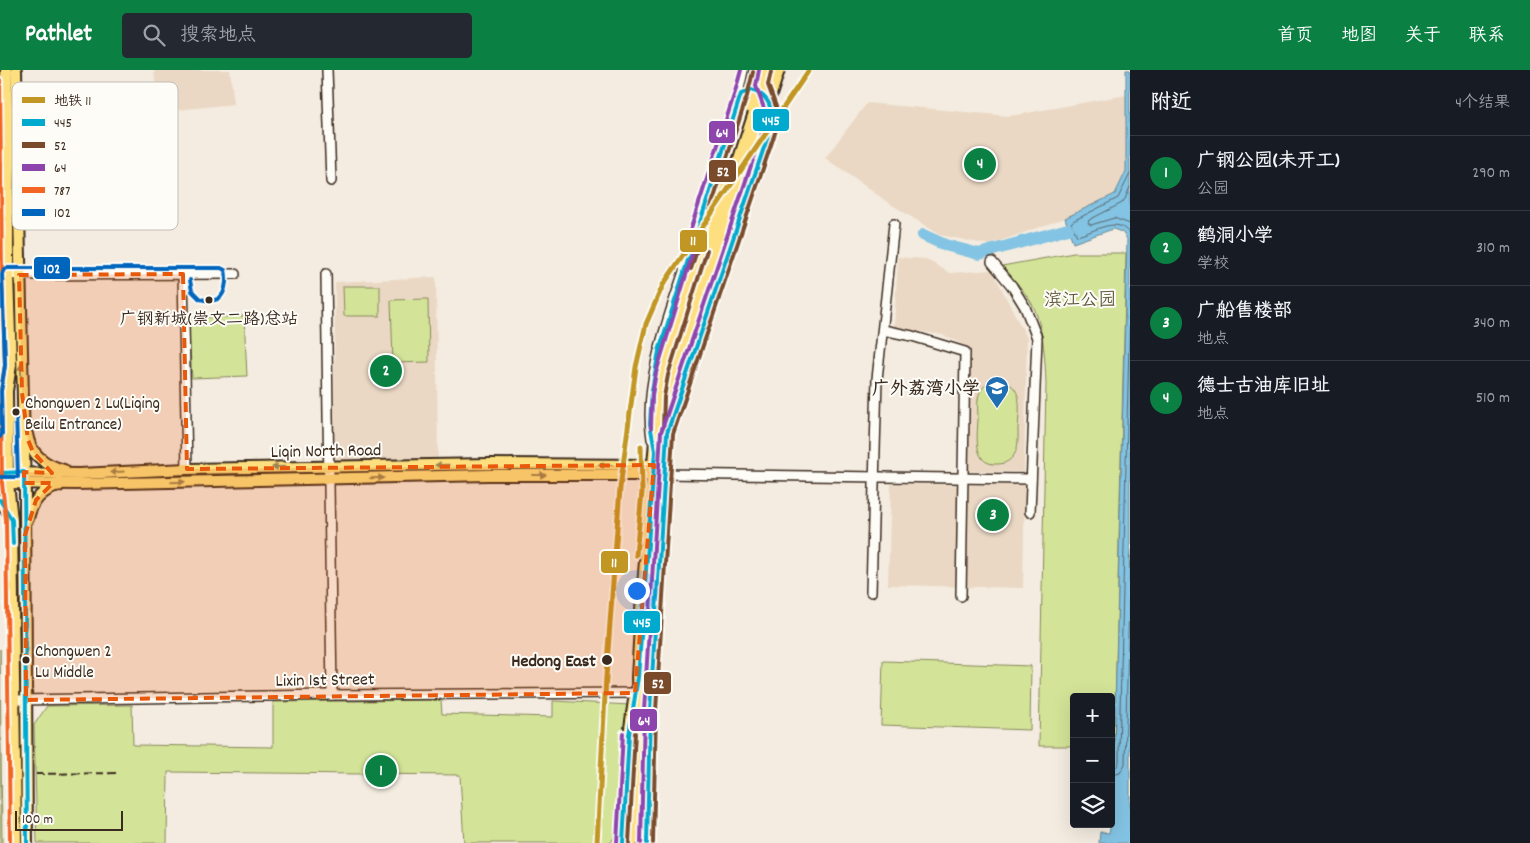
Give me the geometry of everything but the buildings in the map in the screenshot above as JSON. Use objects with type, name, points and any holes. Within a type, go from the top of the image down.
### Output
[{"type":"highway","points":[[710,250],[758,70]]},
{"type":"highway","points":[[631,843],[639,736],[638,677],[656,471],[666,433],[667,404],[671,376],[769,70]]},
{"type":"highway","points":[[647,843],[655,451],[658,396],[672,337],[710,250],[778,70]]},
{"type":"main road","points":[[6,70],[8,146],[4,273],[11,365],[7,391],[8,435],[4,478],[12,520],[16,843]]},
{"type":"main road","points":[[18,230],[25,535],[27,843]]},
{"type":"main road","points":[[7,391],[13,398],[18,398],[22,393]]},
{"type":"main road","points":[[22,393],[28,440],[33,452],[39,459],[78,479]]},
{"type":"main road","points":[[0,452],[8,435]]},
{"type":"main road","name":"Liqin North Road","points":[[4,478],[24,483],[187,469],[490,464],[656,471]]},
{"type":"main road","name":"Liqin North Road","points":[[4,478],[24,472],[78,479],[328,479],[656,471]]},
{"type":"main road","points":[[25,535],[30,511],[36,500],[44,492],[54,487],[78,479]]},
{"type":"main road","points":[[0,500],[12,520]]},
{"type":"main road","points":[[623,843],[629,735],[638,677]]},
{"type":"street","points":[[327,70],[331,181]]},
{"type":"street","points":[[655,451],[650,416],[652,390],[659,351],[747,70]]},
{"type":"street","points":[[666,433],[769,134],[772,113],[763,94],[761,84],[765,70]]},
{"type":"street","points":[[741,94],[751,90],[763,94]]},
{"type":"street","points":[[871,592],[877,379],[884,330],[894,224]]},
{"type":"street","points":[[992,262],[1012,286],[1025,307],[1037,338],[1030,512]]},
{"type":"street","points":[[4,273],[19,275],[235,274]]},
{"type":"street","points":[[183,274],[187,469]]},
{"type":"street","points":[[326,274],[332,695]]},
{"type":"street","points":[[884,330],[912,336],[965,352],[961,596]]},
{"type":"street","points":[[656,471],[1031,479]]},
{"type":"street","name":"Lixin 1st Street","points":[[14,700],[635,693]]},
{"type":"highlighted area","points":[[183,274],[187,469],[654,465],[635,693],[26,700],[25,535],[36,500],[53,483],[24,483],[24,472],[52,473],[33,452],[28,440],[22,393],[19,275]]},
{"type":"shaded area","points":[[154,70],[230,70],[234,104],[178,110],[178,82],[155,82]]},
{"type":"shaded area","points":[[1126,95],[1126,171],[1115,194],[1077,214],[989,245],[940,235],[886,201],[825,158],[867,103],[1010,116]]},
{"type":"shaded area","name":"广外荔湾小学","points":[[898,257],[926,259],[950,273],[992,270],[1027,338],[1024,472],[968,471],[970,348],[943,335],[894,328]]},
{"type":"shaded area","points":[[436,277],[438,461],[334,462],[335,282]]},
{"type":"shaded area","points":[[891,484],[1025,485],[1023,588],[888,585]]},
{"type":"green space","name":"滨江公园","points":[[1074,253],[1126,253],[1115,706],[1115,693],[1070,693],[1070,746],[1039,746],[1046,384],[1044,356],[1042,337],[1035,310],[1024,292],[1002,266]]},
{"type":"green space","points":[[343,286],[380,286],[380,316],[344,316]]},
{"type":"green space","points":[[428,299],[429,362],[393,363],[391,300]]},
{"type":"green space","points":[[244,316],[247,376],[192,378],[188,318]]},
{"type":"green space","points":[[997,381],[1012,386],[1016,391],[1019,405],[1016,452],[1009,460],[998,464],[984,460],[980,455],[977,442],[979,393],[986,385]]},
{"type":"green space","points":[[0,649],[2,843],[0,843]]},
{"type":"green space","points":[[883,661],[1031,666],[1030,730],[881,725]]},
{"type":"green space","points":[[441,700],[442,714],[553,717],[553,701],[630,705],[619,826],[611,843],[464,843],[460,775],[168,772],[167,843],[37,843],[34,725],[47,706],[132,705],[133,745],[273,747],[273,702]]},
{"type":"water","points":[[1126,70],[1130,70],[1130,843],[1099,843],[1100,832],[1109,833],[1110,828],[1115,828],[1115,712],[1127,239],[1122,232],[1113,229],[1073,243],[1065,218],[1115,194],[1126,171]]},
{"type":"waterway","points":[[923,235],[945,245],[979,254],[1068,229]]},
{"type":"railway","points":[[36,774],[120,773]]},
{"type":"metro line","name":"11","points":[[597,843],[606,677],[620,488],[636,367],[646,324],[663,285],[809,70]]},
{"type":"metro line","name":"11","points":[[636,555],[642,492],[641,446]]},
{"type":"transit line","name":"64","points":[[679,265],[741,70]]},
{"type":"transit line","name":"64","points":[[641,843],[644,711],[661,432],[764,127],[766,114],[756,86],[759,70]]},
{"type":"transit line","name":"52","points":[[691,269],[753,72]]},
{"type":"transit line","name":"52","points":[[653,843],[656,711],[673,434],[776,130],[778,112],[768,85],[771,72]]},
{"type":"transit line","name":"787","points":[[0,80],[5,365],[1,391],[2,483],[6,520],[10,843]]},
{"type":"transit line","name":"445","points":[[623,843],[629,735],[638,677],[655,451],[650,424],[652,390],[659,351],[741,94],[751,90],[763,96],[769,104],[771,127],[667,433],[650,711],[647,843]]},
{"type":"transit line","name":"64","points":[[651,428],[652,395],[656,373],[695,246]]},
{"type":"transit line","name":"52","points":[[663,428],[664,397],[668,375],[707,250]]},
{"type":"transit line","name":"102","points":[[0,437],[2,434],[1,391],[5,365],[2,274],[4,269],[195,268]]},
{"type":"transit line","name":"102","points":[[190,280],[192,291],[200,299],[215,300],[223,293],[226,282],[225,270],[221,268],[197,268]]},
{"type":"transit line","name":"102","points":[[0,477],[18,477],[16,412]]},
{"type":"transit line","name":"445","points":[[0,473],[24,472],[27,843]]},
{"type":"transit line","name":"445","points":[[0,500],[12,520],[13,544]]},
{"type":"transit line","name":"64","points":[[617,843],[623,733]]},
{"type":"transit line","name":"52","points":[[629,843],[635,733]]},
{"type":"place","name":"德士古油库旧址","points":[[980,164]]},
{"type":"place","name":"广钢新城(崇文二路)总站","points":[[209,300]]},
{"type":"place","name":"鹤洞小学","points":[[386,371]]},
{"type":"place","name":"广外荔湾小学","points":[[997,409]]},
{"type":"place","name":"Chongwen 2 Lu(Liqing Beilu Entrance)","points":[[16,412]]},
{"type":"place","name":"广船售楼部","points":[[993,515]]},
{"type":"place","name":"Chongwen 2 Lu Middle","points":[[26,660]]},
{"type":"place","name":"Hedong East","points":[[607,660]]},
{"type":"place","name":"广钢公园(未开工)","points":[[381,771]]}]
